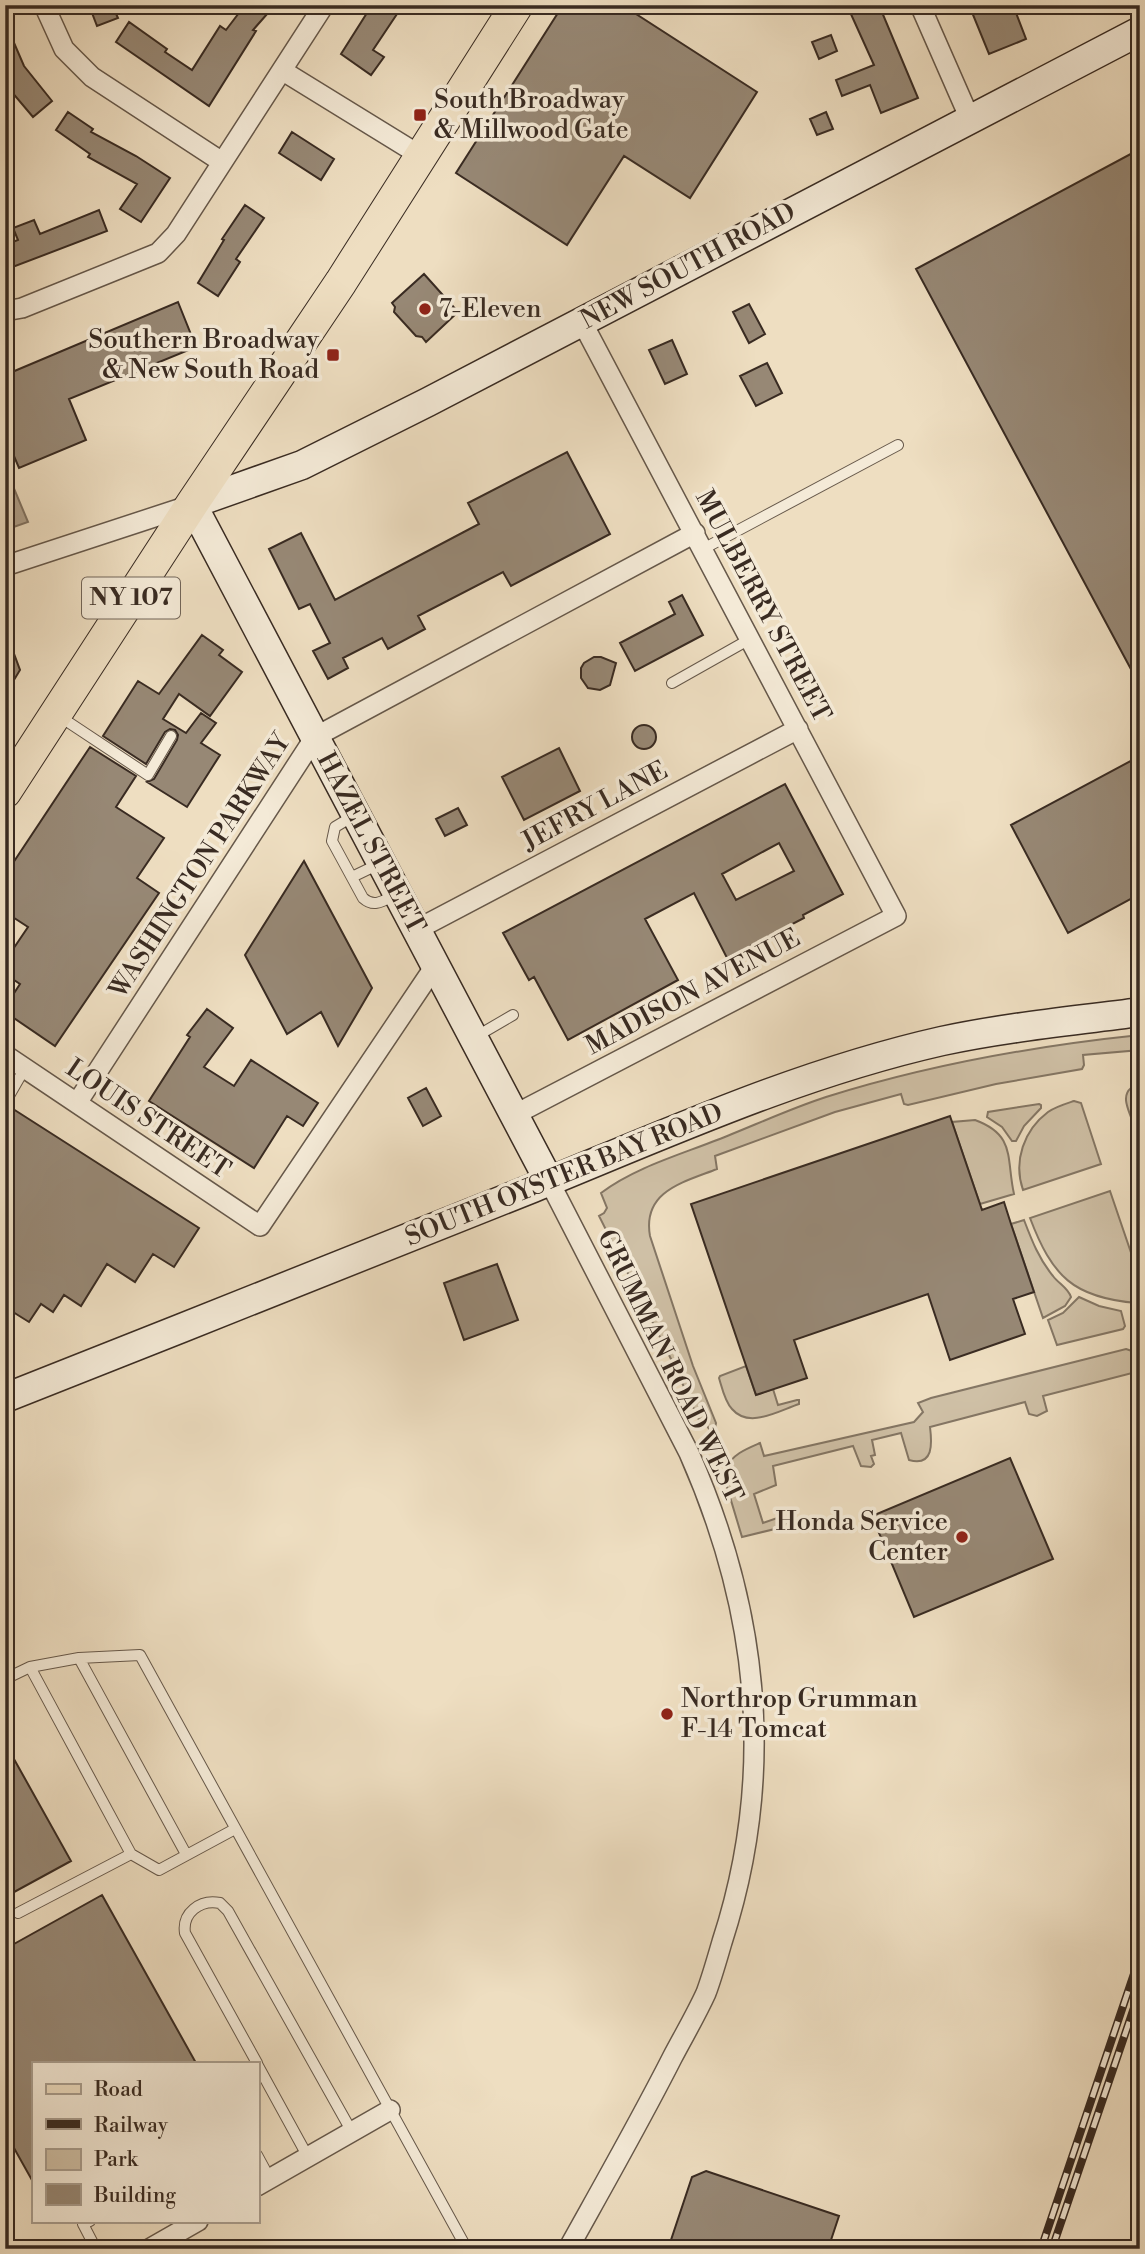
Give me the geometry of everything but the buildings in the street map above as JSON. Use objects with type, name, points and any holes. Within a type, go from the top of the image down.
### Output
[{"type":"main road","name":"NY 107","points":[[5,792],[192,504],[341,282],[517,5]]},
{"type":"street","points":[[44,5],[64,49],[92,77],[222,162]]},
{"type":"street","points":[[5,311],[22,308],[158,253],[177,233],[324,5]]},
{"type":"street","points":[[920,5],[970,119]]},
{"type":"street","name":"NEW SOUTH ROAD","points":[[192,504],[302,465],[1140,31]]},
{"type":"street","points":[[283,71],[421,156]]},
{"type":"street","name":"MULBERRY STREET","points":[[582,322],[896,916]]},
{"type":"street","points":[[5,566],[192,504]]},
{"type":"street","name":"HAZEL STREET","points":[[192,504],[549,1181]]},
{"type":"street","name":"WASHINGTON PARKWAY","points":[[77,1103],[315,737],[699,541]]},
{"type":"street","name":"JEFRY LANE","points":[[416,930],[798,729]]},
{"type":"street","name":"MADISON AVENUE","points":[[514,1115],[896,916]]},
{"type":"street","name":"LOUIS STREET","points":[[5,1055],[260,1226],[435,966]]},
{"type":"street","name":"SOUTH OYSTER BAY ROAD","points":[[5,1398],[762,1095],[858,1064],[943,1041],[1023,1027],[1140,1012]]},
{"type":"street","name":"GRUMMAN ROAD WEST","points":[[549,1181],[709,1497],[737,1589],[751,1669],[754,1715],[754,1761],[748,1836],[734,1906],[706,1992],[639,2123],[568,2249]]},
{"type":"street","points":[[264,2183],[390,2110]]},
{"type":"street","points":[[149,2249],[196,2222]]},
{"type":"lane","points":[[699,541],[898,445]]},
{"type":"lane","points":[[672,683],[750,639]]},
{"type":"lane","points":[[56,714],[148,775],[171,736]]},
{"type":"lane","points":[[356,815],[335,827],[332,841],[367,902],[376,904],[397,894]]},
{"type":"lane","points":[[352,877],[381,863]]},
{"type":"lane","points":[[473,1038],[513,1015]]},
{"type":"lane","points":[[6,1101],[25,1068]]},
{"type":"lane","points":[[5,1679],[30,1667],[79,1658],[140,1655],[467,2249]]},
{"type":"lane","points":[[79,1658],[186,1854]]},
{"type":"lane","points":[[30,1667],[131,1854],[159,1870],[235,1829]]},
{"type":"lane","points":[[18,1913],[131,1854]]},
{"type":"lane","points":[[256,2062],[185,1933],[184,1922],[189,1912],[209,1903],[216,1902],[225,1906],[352,2132]]},
{"type":"lane","points":[[259,2068],[308,2157]]},
{"type":"lane","points":[[259,2163],[264,2183]]},
{"type":"lane","points":[[88,2222],[83,2224],[96,2249]]},
{"type":"green space","points":[[1140,1035],[1140,1050],[1083,1055],[1082,1069],[996,1084],[908,1105],[904,1104],[901,1094],[835,1112],[715,1156],[717,1169],[668,1190],[652,1208],[650,1236],[693,1366],[716,1423],[715,1428],[709,1429],[703,1419],[699,1420],[599,1216],[607,1208],[601,1193],[628,1176],[657,1163],[826,1097],[903,1075],[982,1058]]},
{"type":"green space","points":[[1131,1088],[1135,1089],[1140,1101],[1140,1122],[1137,1125],[1133,1123],[1127,1105],[1126,1096]]},
{"type":"green space","points":[[1074,1101],[1081,1103],[1101,1164],[1023,1190],[1019,1168],[1027,1137],[1048,1112]]},
{"type":"green space","points":[[1039,1104],[1041,1108],[1024,1126],[1016,1141],[1012,1141],[1002,1127],[987,1117],[988,1112]]},
{"type":"green space","points":[[975,1120],[988,1126],[1003,1141],[1007,1149],[1014,1194],[980,1204],[952,1122]]},
{"type":"green space","points":[[1110,1191],[1140,1279],[1140,1302],[1137,1303],[1096,1296],[1068,1280],[1047,1255],[1030,1218]]},
{"type":"green space","points":[[1024,1220],[1044,1263],[1071,1297],[1065,1306],[1043,1318],[1011,1224]]},
{"type":"green space","points":[[1079,1297],[1099,1306],[1121,1311],[1125,1326],[1123,1329],[1057,1345],[1048,1320],[1063,1313]]},
{"type":"green space","points":[[1126,1349],[1132,1351],[1134,1361],[1140,1360],[1140,1371],[1043,1396],[1047,1411],[1037,1416],[1029,1414],[1025,1402],[930,1427],[930,1452],[923,1460],[909,1460],[901,1433],[872,1440],[875,1455],[871,1456],[874,1464],[871,1467],[861,1466],[853,1446],[773,1466],[776,1485],[754,1494],[763,1523],[780,1517],[784,1518],[786,1523],[783,1527],[742,1537],[724,1477],[727,1479],[730,1475],[726,1468],[732,1459],[750,1447],[760,1443],[764,1456],[914,1422],[923,1412],[918,1403],[931,1398]]},
{"type":"green space","points":[[746,1366],[756,1395],[773,1389],[778,1405],[797,1400],[799,1404],[764,1417],[747,1418],[739,1415],[727,1403],[719,1378]]},
{"type":"shaded area","points":[[5,467],[28,522],[5,530]]},
{"type":"railway","points":[[1041,2249],[1140,1956]]},
{"type":"railway","points":[[1052,2249],[1140,1990]]},
{"type":"place","name":"South Broadway & Millwood Gate","points":[[420,115]]},
{"type":"place","name":"7-Eleven","points":[[425,309]]},
{"type":"place","name":"Southern Broadway & New South Road","points":[[333,355]]},
{"type":"place","name":"Honda Service Center","points":[[962,1537]]},
{"type":"place","name":"Northrop Grumman F-14 Tomcat","points":[[667,1714]]}]
